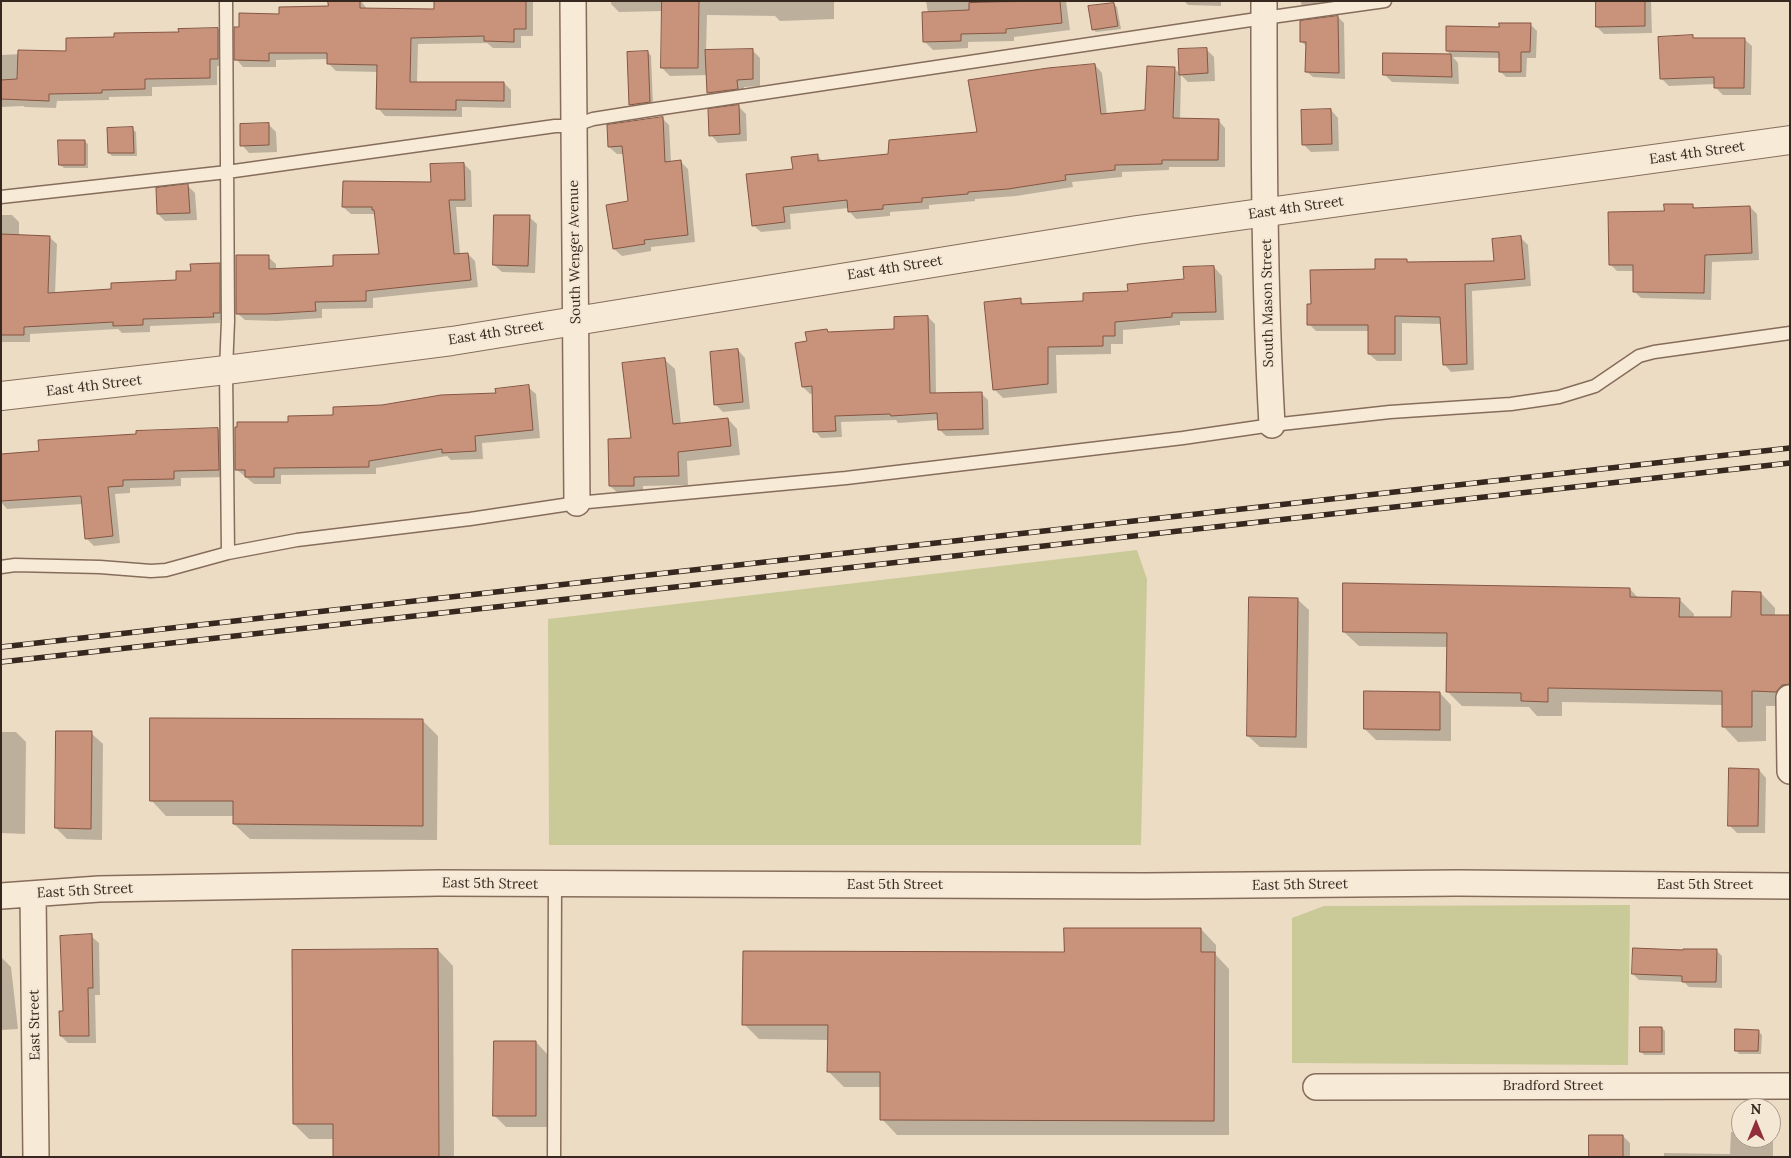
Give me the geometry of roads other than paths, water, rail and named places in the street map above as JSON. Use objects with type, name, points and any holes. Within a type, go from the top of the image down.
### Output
[{"type":"street","name":"South Wenger Avenue","points":[[573,1],[577,503]]},
{"type":"street","name":"South Mason Street","points":[[1264,10],[1269,369],[1272,425]]},
{"type":"street","name":"East 4th Street","points":[[1,396],[452,341],[1007,250],[1266,212],[1790,140]]},
{"type":"street","points":[[1789,698],[1790,771]]},
{"type":"street","name":"East 5th Street","points":[[1,896],[99,889],[439,883],[555,885],[1273,886],[1458,883],[1790,886]]},
{"type":"street","name":"East Street","points":[[33,894],[36,1157]]},
{"type":"street","name":"Bradford Street","points":[[1316,1086],[1790,1086]]},
{"type":"lane","points":[[226,1],[228,553]]},
{"type":"lane","points":[[1,197],[228,172],[546,127],[573,126],[593,119],[1264,10],[1385,1]]},
{"type":"lane","points":[[1,567],[15,565],[100,567],[159,571],[228,553],[297,540],[470,519],[577,503],[846,478],[1390,412],[1511,404],[1559,397],[1595,386],[1639,356],[1654,352],[1790,333]]},
{"type":"lane","points":[[554,1157],[555,885]]},
{"type":"railway","points":[[1,647],[1790,448]]},
{"type":"railway","points":[[1,662],[1790,463]]}]
